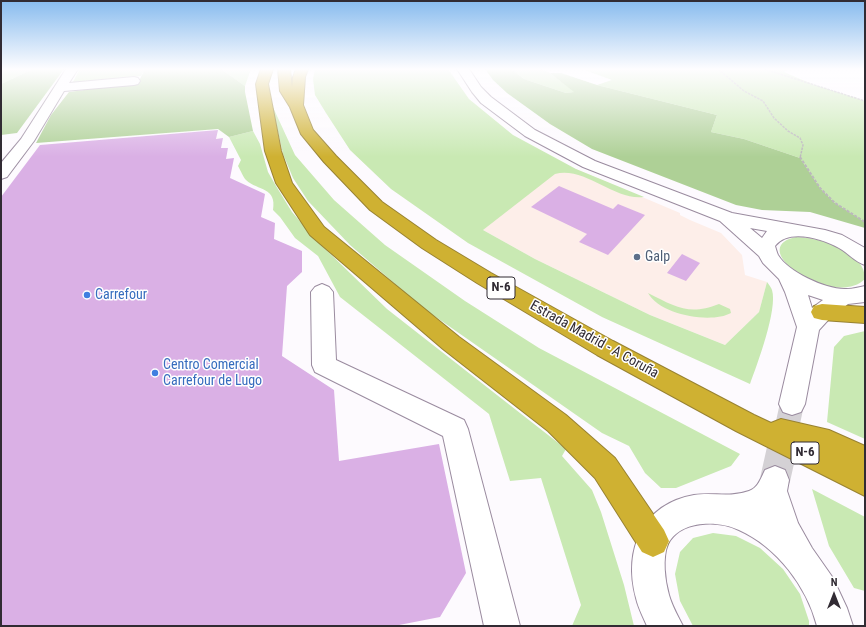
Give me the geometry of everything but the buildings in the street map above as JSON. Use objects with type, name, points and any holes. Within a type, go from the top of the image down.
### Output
[{"type":"highway","points":[[264,98],[273,151],[284,184],[317,230],[451,343],[557,423],[568,433],[605,468],[653,541]]},
{"type":"highway","name":"Estrada Madrid - A Coruña","points":[[291,98],[297,107],[306,131],[330,159],[376,206],[429,244],[484,278],[605,348],[745,423],[865,482]]},
{"type":"highway","points":[[297,107],[298,98]]},
{"type":"highway","points":[[815,320],[865,315]]},
{"type":"highway","points":[[745,423],[829,443],[865,460]]},
{"type":"street","points":[[1,174],[27,141],[54,98]]},
{"type":"street","points":[[485,98],[530,133],[555,147],[630,181],[726,218],[812,232],[830,237],[847,244],[865,258]]},
{"type":"street","points":[[726,218],[765,251],[777,269],[790,278],[807,288],[827,294],[856,295]]},
{"type":"street","points":[[765,251],[766,242],[772,236],[781,231],[795,230]]},
{"type":"street","points":[[790,278],[796,292],[815,320]]},
{"type":"street","points":[[322,292],[324,365],[455,429],[502,626]]},
{"type":"street","points":[[792,404],[815,320],[856,295]]},
{"type":"street","points":[[729,511],[758,504],[774,485],[786,532],[822,590],[834,617],[835,626]]},
{"type":"street","points":[[665,626],[652,597],[648,566],[653,541],[665,523],[683,512],[705,508],[729,511],[756,523],[782,540],[806,565]]},
{"type":"path","points":[[757,98],[762,101],[774,118],[788,131],[800,138],[803,145],[800,158],[820,188],[835,203],[865,222]]},
{"type":"shaded area","name":"Galp","points":[[576,169],[680,213],[680,215],[690,220],[721,233],[742,255],[745,275],[767,282],[759,312],[725,345],[650,315],[535,259],[483,230],[538,173]]},
{"type":"green space","points":[[1,98],[43,98],[17,133],[1,135]]},
{"type":"green space","points":[[64,98],[246,98],[253,131],[229,137],[218,129],[36,143],[51,115]]},
{"type":"green space","points":[[317,98],[468,98],[513,135],[576,169],[644,197],[633,197],[622,194],[577,175],[566,173],[555,174],[483,230],[535,259],[650,315],[725,345],[759,312],[767,282],[771,287],[773,299],[770,323],[750,384],[602,317],[468,243],[391,189],[350,150]]},
{"type":"green space","points":[[514,98],[650,98],[717,115],[711,132],[744,139],[800,158],[820,188],[835,203],[865,222],[865,228],[810,212],[762,210],[736,205],[592,149],[550,124]]},
{"type":"green space","points":[[650,98],[856,98],[865,101],[865,222],[835,203],[820,188],[800,158],[744,139],[711,132],[717,115]]},
{"type":"green space","points":[[272,105],[295,155],[334,200],[385,245],[465,301],[539,348],[740,454],[731,466],[676,488],[661,488],[645,473],[629,446],[602,433],[423,308],[350,245],[308,201],[293,178],[283,154]]},
{"type":"green space","points":[[253,131],[260,144],[268,172],[276,186],[292,212],[316,240],[387,309],[566,449],[562,456],[592,490],[601,512],[624,585],[634,626],[572,626],[581,605],[541,478],[510,481],[489,414],[340,297],[318,256],[295,238],[273,210],[272,197],[269,193],[266,190],[251,184],[243,176],[238,166],[241,160],[229,137]]},
{"type":"green space","points":[[796,237],[828,243],[849,253],[858,261],[863,269],[865,279],[851,287],[833,287],[815,282],[799,274],[786,263],[780,253],[782,243]]},
{"type":"green space","points":[[648,293],[675,306],[683,308],[708,308],[719,304],[730,309],[731,313],[711,318],[686,315],[663,307],[654,301]]},
{"type":"green space","points":[[865,331],[865,439],[827,422],[834,347],[844,336]]},
{"type":"green space","points":[[812,489],[865,517],[865,591],[854,588],[829,546]]},
{"type":"green space","points":[[713,533],[736,536],[760,548],[783,569],[800,594],[809,621],[809,626],[693,626],[680,601],[675,574],[680,552],[693,538]]},
{"type":"tunnel","points":[[787,427],[792,404]]},
{"type":"tunnel","points":[[775,480],[787,426]]},
{"type":"place","name":"Galp","points":[[637,257]]},
{"type":"place","name":"Carrefour","points":[[87,295]]},
{"type":"place","name":"Centro Comercial Carrefour de Lugo","points":[[155,373]]}]
